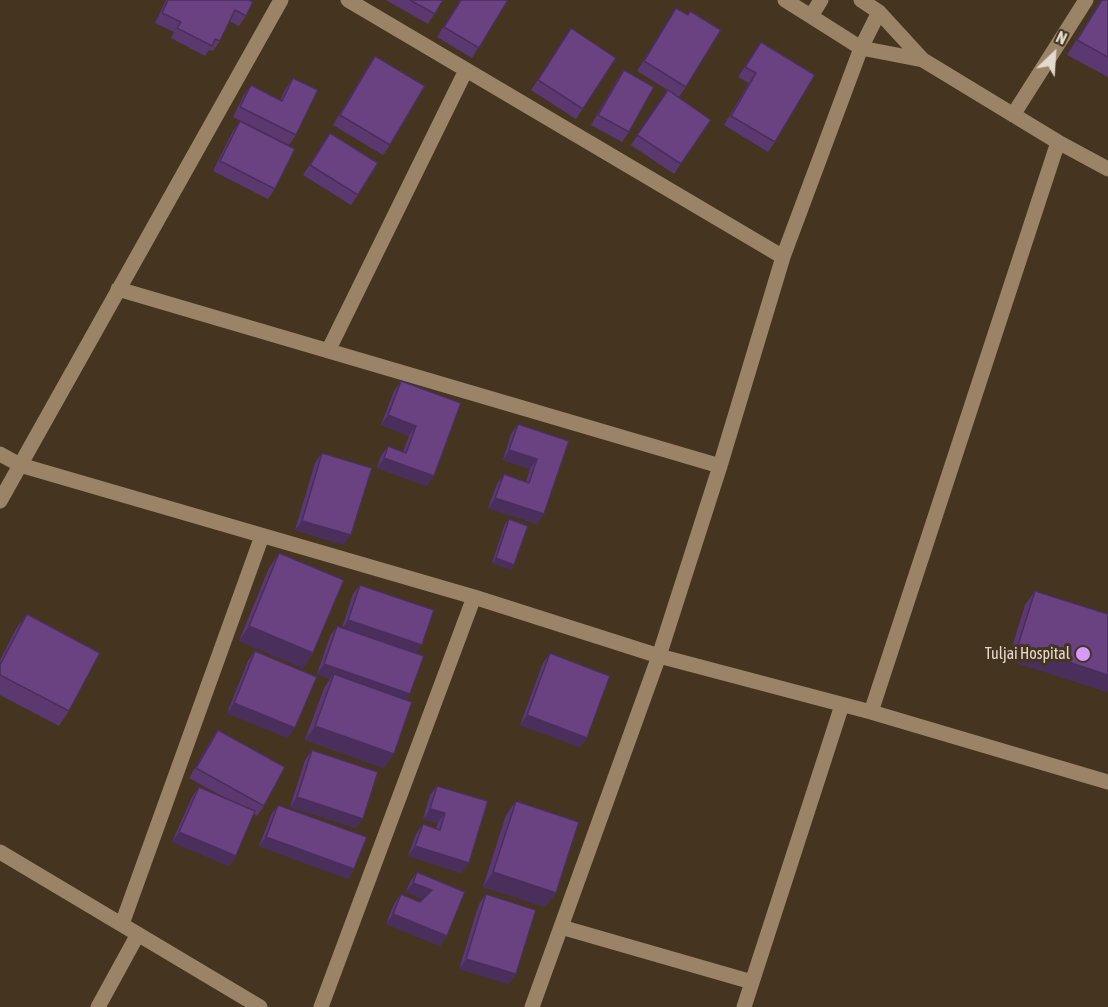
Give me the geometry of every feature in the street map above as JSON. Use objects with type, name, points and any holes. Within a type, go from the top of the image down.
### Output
[{"type":"street","points":[[0,501],[281,0]]},
{"type":"street","points":[[348,0],[783,257]]},
{"type":"street","points":[[785,0],[861,48],[923,60]]},
{"type":"street","points":[[810,16],[821,0]]},
{"type":"street","points":[[861,0],[879,12],[923,60],[1058,142],[1108,169]]},
{"type":"street","points":[[1013,115],[1086,0]]},
{"type":"street","points":[[532,1007],[659,656],[720,466],[783,257],[861,48],[879,12]]},
{"type":"street","points":[[328,351],[466,70]]},
{"type":"street","points":[[871,712],[1058,142]]},
{"type":"street","points":[[118,289],[720,466]]},
{"type":"street","points":[[0,454],[20,465],[474,597],[659,656],[871,712],[1108,782]]},
{"type":"street","points":[[122,924],[262,536]]},
{"type":"street","points":[[321,1007],[474,597]]},
{"type":"street","points":[[744,1007],[842,705]]},
{"type":"street","points":[[0,852],[260,1007]]},
{"type":"street","points":[[561,927],[752,982]]},
{"type":"street","points":[[98,1007],[138,934]]},
{"type":"building","points":[[168,0],[249,0],[253,2],[246,16],[235,10],[220,41],[215,39],[212,46],[177,28],[181,22],[162,13]]},
{"type":"building","points":[[410,0],[443,0],[435,14]]},
{"type":"building","points":[[461,0],[508,0],[479,48],[444,27]]},
{"type":"building","points":[[1102,0],[1108,0],[1108,57],[1077,40]]},
{"type":"building","points":[[676,8],[688,15],[690,11],[721,30],[686,87],[644,61]]},
{"type":"building","points":[[571,28],[616,58],[583,109],[538,80]]},
{"type":"building","points":[[761,42],[815,75],[775,142],[731,116],[756,73],[745,67]]},
{"type":"building","points":[[375,56],[425,86],[390,145],[340,115]]},
{"type":"building","points":[[624,70],[654,87],[629,132],[598,115]]},
{"type":"building","points":[[293,78],[318,90],[296,135],[240,107],[251,85],[282,101]]},
{"type":"building","points":[[668,90],[711,120],[681,164],[637,135]]},
{"type":"building","points":[[240,121],[295,149],[275,189],[220,161]]},
{"type":"building","points":[[330,133],[378,163],[358,195],[310,165]]},
{"type":"building","points":[[401,381],[461,403],[434,476],[384,458],[388,446],[406,453],[416,426],[388,415]]},
{"type":"building","points":[[518,424],[569,441],[544,514],[495,498],[504,474],[529,483],[537,459],[509,450]]},
{"type":"building","points":[[322,453],[372,468],[351,535],[302,521]]},
{"type":"building","points":[[509,519],[528,526],[514,565],[496,558]]},
{"type":"building","points":[[279,553],[344,580],[313,653],[249,626]]},
{"type":"building","points":[[360,585],[434,610],[422,645],[348,620]]},
{"type":"building","points":[[1035,591],[1108,614],[1108,675],[1018,645]]},
{"type":"building","points":[[27,614],[100,653],[69,711],[0,675],[0,665]]},
{"type":"building","points":[[337,626],[424,656],[410,694],[324,664]]},
{"type":"building","points":[[255,651],[317,677],[295,728],[234,703]]},
{"type":"building","points":[[550,653],[610,676],[587,738],[527,715]]},
{"type":"building","points":[[334,674],[412,702],[394,754],[315,726]]},
{"type":"building","points":[[218,730],[285,767],[264,806],[196,768]]},
{"type":"building","points":[[312,750],[378,772],[363,819],[297,797]]},
{"type":"building","points":[[437,786],[488,801],[469,863],[415,846],[423,824],[440,830],[445,813],[430,809]]},
{"type":"building","points":[[199,787],[255,811],[236,856],[179,832]]},
{"type":"building","points":[[516,801],[579,822],[556,893],[493,872]]},
{"type":"building","points":[[278,805],[367,837],[354,869],[266,837]]},
{"type":"building","points":[[417,872],[465,892],[447,936],[393,914],[401,894],[420,902],[432,890],[413,883]]},
{"type":"building","points":[[486,894],[536,910],[516,974],[466,959]]},
{"type":"place","name":"Tuljai Hospital","points":[[1083,654]]}]
